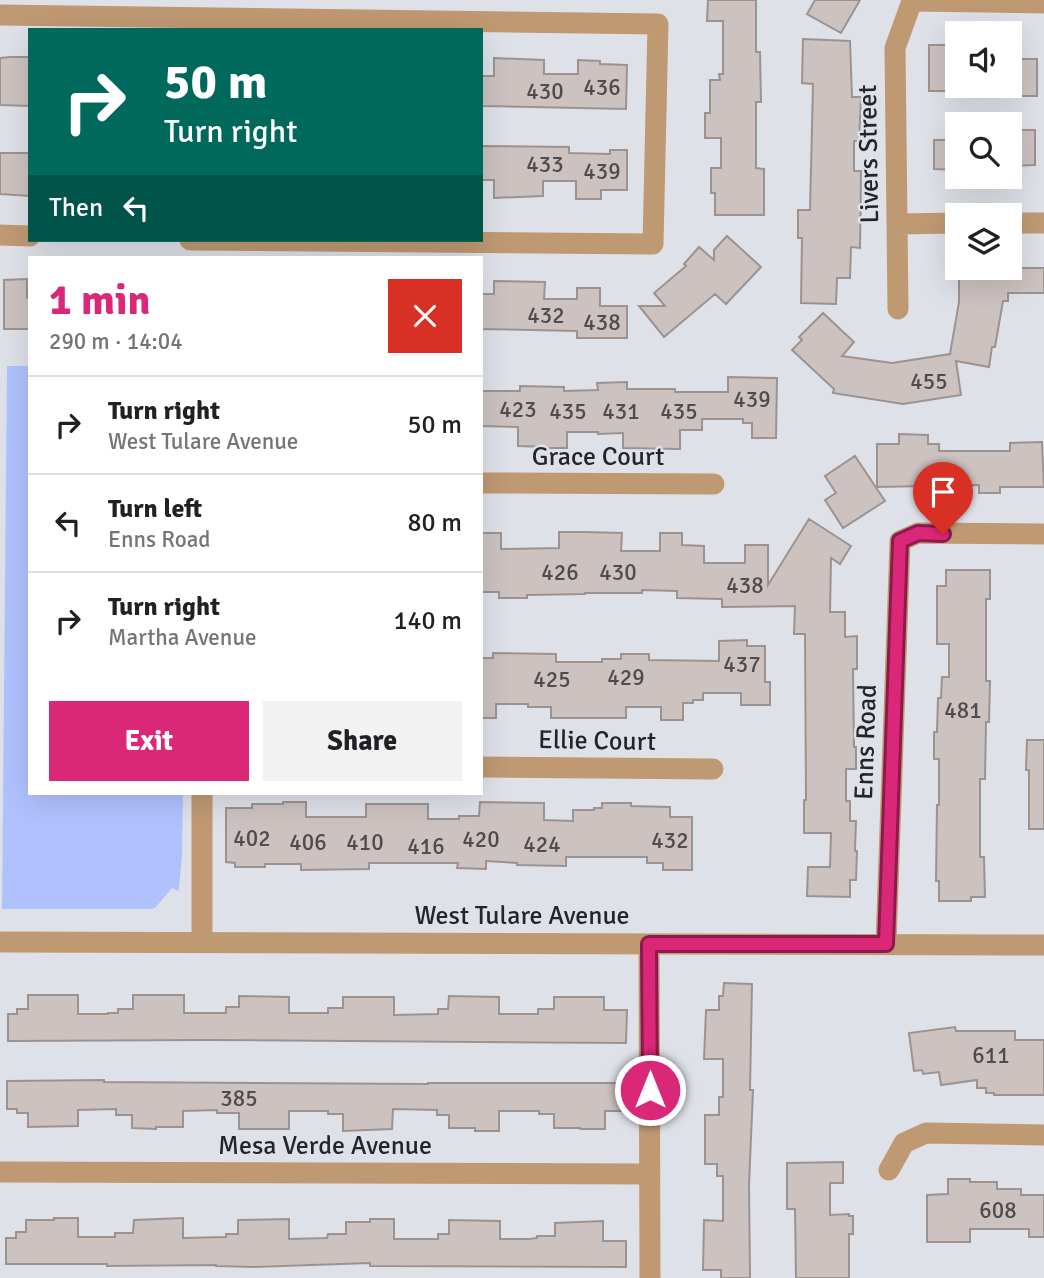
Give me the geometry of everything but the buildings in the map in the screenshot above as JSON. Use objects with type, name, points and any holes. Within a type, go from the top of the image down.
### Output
[{"type":"street","points":[[912,1],[1044,4]]},
{"type":"street","name":"Livers Street","points":[[898,309],[895,48],[912,1]]},
{"type":"street","points":[[0,15],[658,24],[653,243],[483,242]]},
{"type":"street","points":[[897,224],[945,223]]},
{"type":"street","points":[[1022,223],[1044,223]]},
{"type":"street","points":[[0,235],[28,236]]},
{"type":"street","name":"Grace Court","points":[[483,483],[714,484]]},
{"type":"street","name":"Enns Road","points":[[886,944],[900,541],[918,533],[1044,534]]},
{"type":"street","name":"Ellie Court","points":[[483,767],[713,769]]},
{"type":"street","points":[[202,795],[202,942]]},
{"type":"street","name":"West Tulare Avenue","points":[[0,942],[1044,945]]},
{"type":"street","points":[[649,944],[650,1278]]},
{"type":"street","points":[[889,1170],[904,1143],[926,1133],[1044,1135]]},
{"type":"street","name":"Mesa Verde Avenue","points":[[0,1172],[650,1174]]},
{"type":"shaded area","points":[[7,366],[28,366],[28,795],[183,795],[182,856],[178,891],[172,888],[155,908],[2,909]]},
{"type":"route","points":[[650,1090],[649,944],[886,944],[900,541],[918,533],[943,534]]}]
